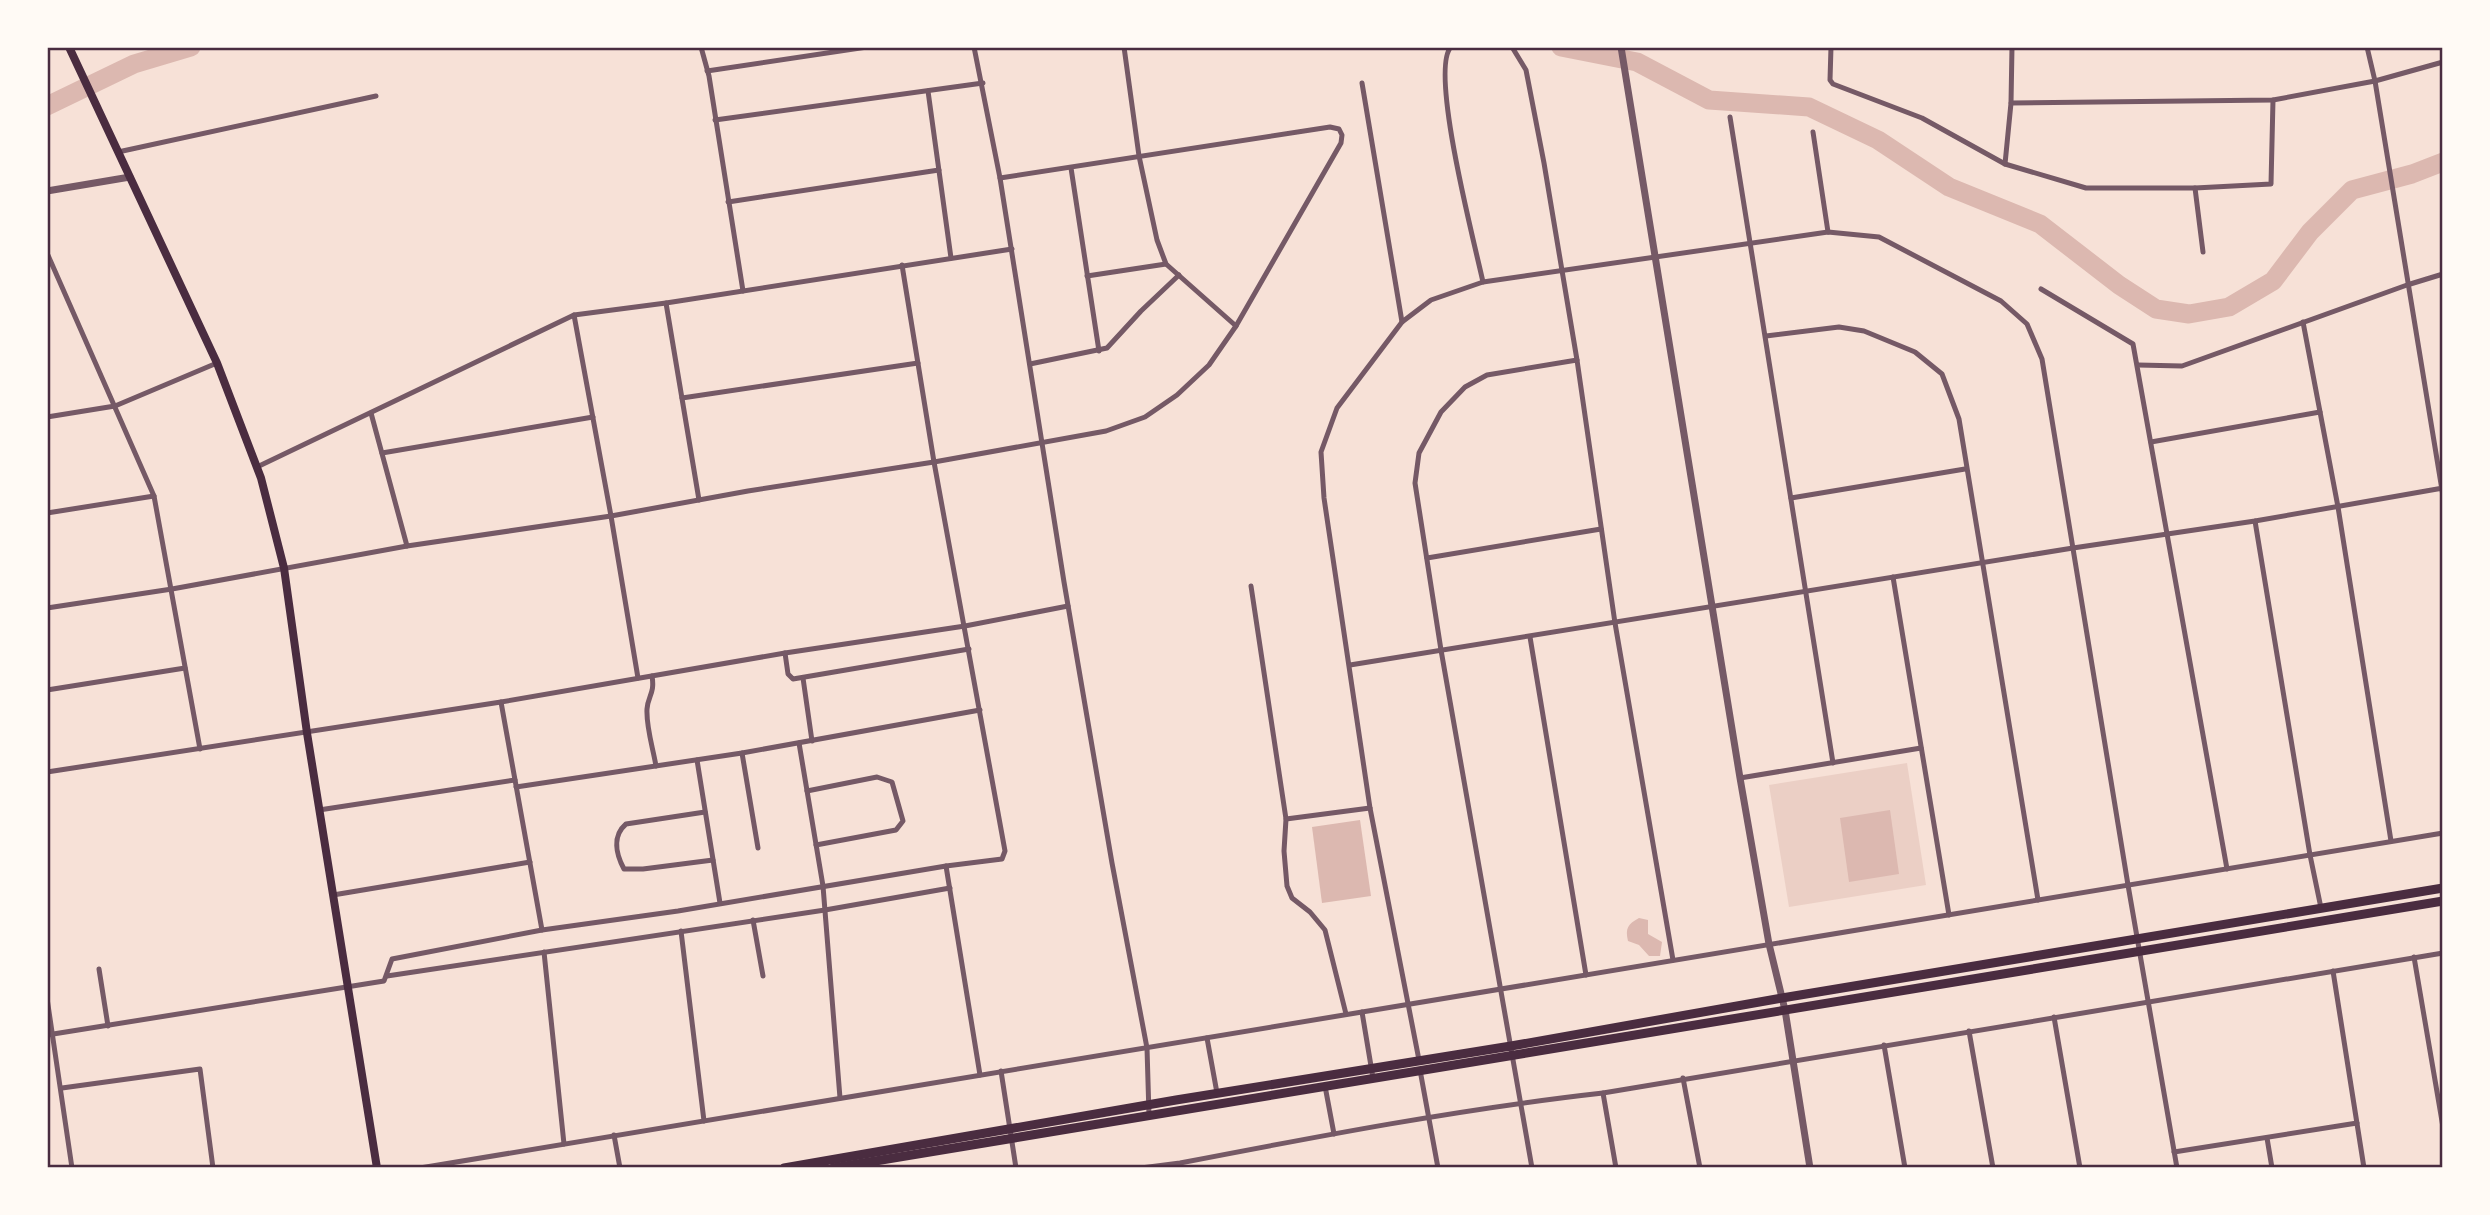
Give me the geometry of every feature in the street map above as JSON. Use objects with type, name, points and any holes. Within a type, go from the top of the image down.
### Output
[{"type":"main road","points":[[69,47],[216,363],[257,467],[284,568],[307,733],[377,1168]]},
{"type":"main road","points":[[1148,1110],[1217,1093],[1372,1073],[1782,998],[2443,888]]},
{"type":"main road","points":[[1511,1046],[1785,1010],[2443,901]]},
{"type":"main road","points":[[784,1168],[1148,1110],[1325,1086],[1372,1073]]},
{"type":"main road","points":[[832,1168],[1012,1133]]},
{"type":"street","points":[[701,47],[708,71],[743,291]]},
{"type":"street","points":[[708,71],[867,47]]},
{"type":"street","points":[[974,47],[1000,178],[1068,607],[1147,1048],[1148,1110]]},
{"type":"street","points":[[1124,47],[1139,156],[1157,240],[1166,264],[1236,326]]},
{"type":"street","points":[[1451,47],[1447,52],[1445,69],[1445,103],[1483,282]]},
{"type":"street","points":[[1511,47],[1526,70],[1577,360],[1615,623],[1673,960]]},
{"type":"street","points":[[1621,47],[1740,778],[1769,944],[1794,1060],[1810,1168]]},
{"type":"street","points":[[1831,47],[1830,80],[1833,83],[1922,118],[2005,164],[2086,188],[2194,188],[2271,184],[2273,100]]},
{"type":"street","points":[[2005,164],[2011,103],[2011,47]]},
{"type":"street","points":[[2367,47],[2375,81],[2392,200],[2443,496]]},
{"type":"street","points":[[2011,103],[2273,100],[2375,81],[2443,62]]},
{"type":"street","points":[[715,120],[983,83]]},
{"type":"street","points":[[1362,83],[1402,322]]},
{"type":"street","points":[[928,91],[951,258]]},
{"type":"street","points":[[118,152],[376,96]]},
{"type":"street","points":[[1730,117],[1833,763]]},
{"type":"street","points":[[47,608],[172,589],[407,546],[611,516],[1107,431],[1145,416],[1177,396],[1209,365],[1236,326],[1341,143],[1342,135],[1339,129],[1330,127],[1000,178]]},
{"type":"street","points":[[1813,132],[1828,232]]},
{"type":"street","points":[[1071,168],[1099,351]]},
{"type":"street","points":[[728,202],[939,170]]},
{"type":"street","points":[[47,191],[130,177]]},
{"type":"street","points":[[2194,188],[2203,252]]},
{"type":"street","points":[[1438,1168],[1370,808],[1324,498],[1321,452],[1337,408],[1402,322],[1431,300],[1483,282],[1828,232],[1879,237],[2001,301],[2027,324],[2042,359],[2177,1168]]},
{"type":"street","points":[[257,467],[574,315],[1012,249]]},
{"type":"street","points":[[47,253],[154,496],[201,750]]},
{"type":"street","points":[[1087,276],[1166,264]]},
{"type":"street","points":[[51,1035],[383,981],[392,959],[542,930],[1002,859],[1004,851],[934,462],[902,265]]},
{"type":"street","points":[[2138,365],[2182,366],[2443,274]]},
{"type":"street","points":[[1030,364],[1107,348],[1179,275]]},
{"type":"street","points":[[2041,289],[2133,344],[2227,869]]},
{"type":"street","points":[[666,303],[699,500]]},
{"type":"street","points":[[574,315],[638,678]]},
{"type":"street","points":[[2304,322],[2392,841]]},
{"type":"street","points":[[1766,336],[1839,327],[1864,331],[1915,352],[1942,374],[1959,419],[1965,470],[1983,563],[2038,900]]},
{"type":"street","points":[[1532,1168],[1441,650],[1415,483],[1419,453],[1441,412],[1475,379],[1577,360]]},
{"type":"street","points":[[47,417],[116,406],[216,363]]},
{"type":"street","points":[[682,398],[918,363]]},
{"type":"street","points":[[2151,442],[2320,412]]},
{"type":"street","points":[[371,413],[407,546]]},
{"type":"street","points":[[382,453],[593,416]]},
{"type":"street","points":[[1791,498],[1965,470]]},
{"type":"street","points":[[1350,665],[2255,521],[2442,488]]},
{"type":"street","points":[[47,513],[154,496]]},
{"type":"street","points":[[2255,521],[2321,908]]},
{"type":"street","points":[[1427,558],[1601,529]]},
{"type":"street","points":[[1893,577],[1949,915]]},
{"type":"street","points":[[1251,586],[1286,819],[1284,851],[1287,886],[1292,898],[1310,912],[1325,930],[1346,1014]]},
{"type":"street","points":[[47,772],[501,702],[1068,607]]},
{"type":"street","points":[[1530,637],[1586,975]]},
{"type":"street","points":[[785,653],[789,677],[803,678],[969,649]]},
{"type":"street","points":[[47,690],[185,668]]},
{"type":"street","points":[[652,676],[654,689],[647,705],[647,716],[656,766]]},
{"type":"street","points":[[803,678],[812,741]]},
{"type":"street","points":[[501,702],[542,930]]},
{"type":"street","points":[[516,787],[742,753],[980,710]]},
{"type":"street","points":[[799,743],[823,886],[839,1098]]},
{"type":"street","points":[[1740,778],[1921,748]]},
{"type":"street","points":[[742,753],[758,848]]},
{"type":"street","points":[[697,760],[720,904]]},
{"type":"street","points":[[807,791],[877,777],[892,782],[903,821],[896,830],[816,845]]},
{"type":"street","points":[[319,810],[515,780]]},
{"type":"street","points":[[1286,819],[1370,808]]},
{"type":"street","points":[[705,812],[626,824],[619,830],[616,841],[624,869],[713,860]]},
{"type":"street","points":[[420,1168],[2443,833]]},
{"type":"street","points":[[333,895],[530,862]]},
{"type":"street","points":[[946,866],[980,1075]]},
{"type":"street","points":[[387,976],[825,910],[950,888]]},
{"type":"street","points":[[753,920],[763,976]]},
{"type":"street","points":[[681,931],[704,1121]]},
{"type":"street","points":[[544,952],[564,1144]]},
{"type":"street","points":[[1141,1168],[1429,1116],[1603,1093],[2147,1000],[2443,953]]},
{"type":"street","points":[[2414,957],[2443,1127]]},
{"type":"street","points":[[99,969],[108,1026]]},
{"type":"street","points":[[2333,971],[2364,1168]]},
{"type":"street","points":[[47,998],[72,1168]]},
{"type":"street","points":[[1362,1012],[1372,1073]]},
{"type":"street","points":[[2054,1017],[2080,1168]]},
{"type":"street","points":[[1969,1031],[1993,1168]]},
{"type":"street","points":[[1207,1038],[1217,1093]]},
{"type":"street","points":[[1884,1045],[1905,1168]]},
{"type":"street","points":[[62,1088],[200,1069],[213,1168]]},
{"type":"street","points":[[1001,1072],[1016,1168]]},
{"type":"street","points":[[1683,1078],[1700,1168]]},
{"type":"street","points":[[1325,1086],[1334,1134]]},
{"type":"street","points":[[1603,1093],[1616,1168]]},
{"type":"street","points":[[2174,1152],[2357,1123]]},
{"type":"street","points":[[614,1135],[620,1168]]},
{"type":"street","points":[[2267,1138],[2272,1168]]},
{"type":"shaded area","points":[[1907,763],[1926,885],[1789,907],[1769,785]]},
{"type":"shaded area","points":[[1890,810],[1899,874],[1849,882],[1840,818]]},
{"type":"shaded area","points":[[1360,820],[1371,896],[1322,903],[1312,827]]},
{"type":"shaded area","points":[[1639,918],[1648,920],[1648,934],[1662,942],[1660,956],[1649,956],[1639,945],[1628,941],[1628,927]]},
{"type":"waterway","points":[[47,106],[134,64],[191,47]]},
{"type":"waterway","points":[[1561,47],[1637,62],[1709,100],[1809,107],[1878,140],[1949,187],[2040,224],[2119,285],[2156,309],[2189,314],[2229,307],[2273,281],[2310,232],[2352,190],[2412,174],[2443,162]]}]
